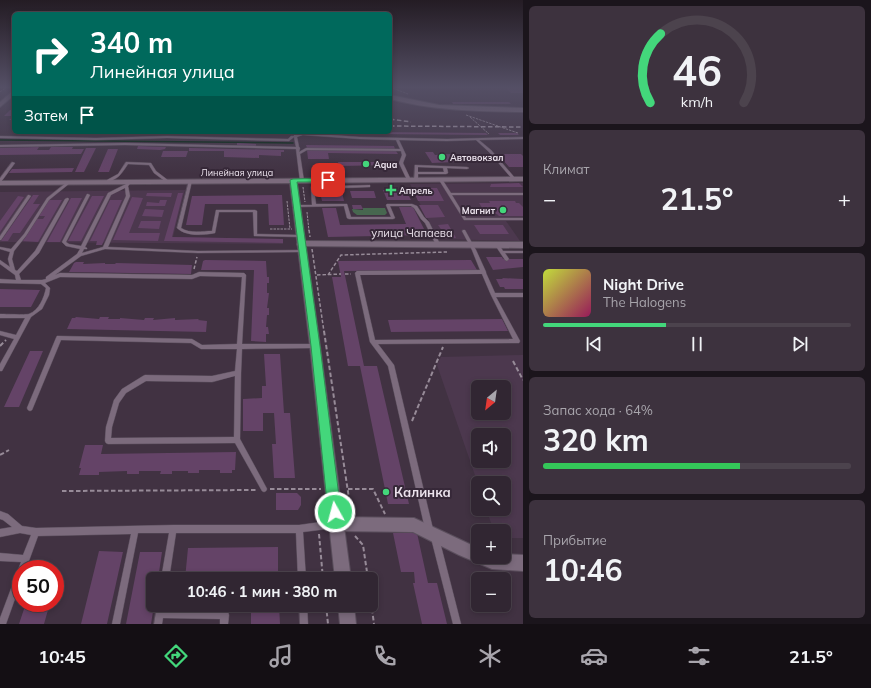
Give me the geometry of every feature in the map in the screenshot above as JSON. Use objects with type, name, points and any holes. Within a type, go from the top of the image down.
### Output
[{"type":"main road","name":"Линейная улица","points":[[0,182],[68,183],[108,181],[129,184],[167,181],[342,183],[414,178],[441,180],[523,179]]},
{"type":"main road","points":[[299,183],[296,204],[342,572]]},
{"type":"main road","name":"улица Чапаева","points":[[301,239],[472,245],[499,249],[523,245]]},
{"type":"main road","points":[[336,524],[353,523],[414,525],[471,553]]},
{"type":"main road","points":[[511,562],[523,563]]},
{"type":"main road","points":[[347,612],[348,624]]},
{"type":"lane","points":[[248,136],[294,135],[397,139],[523,138]]},
{"type":"lane","points":[[0,137],[96,139],[167,137],[289,140],[294,135]]},
{"type":"lane","points":[[294,135],[298,148],[299,183]]},
{"type":"lane","points":[[397,139],[404,155],[402,163],[414,178]]},
{"type":"lane","points":[[476,139],[490,151],[514,179]]},
{"type":"lane","points":[[0,146],[125,144],[298,148]]},
{"type":"lane","points":[[298,154],[306,149],[402,150]]},
{"type":"lane","points":[[0,182],[13,163]]},
{"type":"lane","points":[[108,181],[118,175],[127,163],[150,164],[155,172],[167,181]]},
{"type":"lane","points":[[414,178],[416,166],[467,168]]},
{"type":"lane","points":[[414,178],[446,173],[445,168]]},
{"type":"lane","points":[[441,180],[465,219],[523,219]]},
{"type":"lane","points":[[190,181],[179,228],[181,231],[214,232],[217,211],[255,211],[255,235],[301,239]]},
{"type":"lane","points":[[19,281],[10,259],[12,251],[25,235],[48,199],[68,183]]},
{"type":"lane","points":[[314,206],[312,188],[337,188],[342,183],[369,186]]},
{"type":"lane","points":[[79,255],[109,194],[129,184]]},
{"type":"lane","points":[[105,248],[128,196],[129,184]]},
{"type":"lane","points":[[451,194],[523,194]]},
{"type":"lane","points":[[88,195],[64,242],[68,245],[83,247],[92,251]]},
{"type":"lane","points":[[0,239],[29,196]]},
{"type":"lane","points":[[15,272],[37,252],[67,199]]},
{"type":"lane","points":[[296,204],[314,206],[346,206],[349,218],[393,218],[388,205],[412,205],[416,207],[422,218],[427,222],[438,244]]},
{"type":"lane","points":[[373,342],[517,341],[493,295],[472,245],[464,231]]},
{"type":"lane","points":[[42,282],[79,255],[105,248],[198,252],[301,239]]},
{"type":"lane","points":[[0,248],[12,251]]},
{"type":"lane","points":[[499,249],[523,252]]},
{"type":"lane","points":[[499,249],[507,259]]},
{"type":"lane","points":[[0,262],[15,272]]},
{"type":"lane","points":[[457,624],[432,533],[391,365],[373,342],[357,273],[484,272]]},
{"type":"lane","points":[[0,281],[42,282],[60,275],[192,277],[199,274],[244,274],[238,373],[237,440],[264,489]]},
{"type":"lane","points":[[0,369],[30,316],[40,308],[47,295],[48,288],[42,282]]},
{"type":"lane","points":[[493,295],[523,295]]},
{"type":"lane","points":[[0,316],[30,316]]},
{"type":"lane","points":[[0,333],[17,338]]},
{"type":"lane","points":[[30,408],[59,338],[192,341],[201,347],[240,348],[315,346]]},
{"type":"lane","points":[[237,440],[108,441],[109,427],[116,402],[124,391],[145,378],[212,379],[238,373]]},
{"type":"lane","points":[[0,515],[5,517],[20,529]]},
{"type":"lane","points":[[0,533],[20,529],[36,532],[173,529],[299,529],[336,524]]},
{"type":"lane","points":[[166,572],[173,529]]},
{"type":"lane","points":[[299,529],[302,572]]},
{"type":"lane","points":[[116,624],[136,530]]},
{"type":"lane","points":[[0,557],[26,558],[36,532]]},
{"type":"lane","points":[[2,624],[12,596]]},
{"type":"lane","points":[[303,612],[304,624]]},
{"type":"lane","points":[[158,624],[160,614],[225,614],[224,624]]},
{"type":"path","points":[[469,116],[489,134],[492,139]]},
{"type":"path","points":[[488,123],[521,134]]},
{"type":"path","points":[[299,183],[296,204],[301,239],[317,275],[354,534],[363,546],[367,572]]},
{"type":"path","points":[[296,204],[301,239]]},
{"type":"path","points":[[270,229],[301,239]]},
{"type":"path","points":[[328,274],[341,255],[443,253],[450,250]]},
{"type":"path","points":[[192,277],[198,252]]},
{"type":"path","points":[[317,275],[341,274]]},
{"type":"path","points":[[407,434],[445,341]]},
{"type":"path","points":[[513,361],[523,380]]},
{"type":"path","points":[[0,455],[9,450]]},
{"type":"path","points":[[62,491],[322,489]]},
{"type":"path","points":[[348,489],[373,489],[391,524]]},
{"type":"path","points":[[318,526],[322,572]]},
{"type":"path","points":[[327,612],[328,624]]},
{"type":"path","points":[[372,612],[374,624]]},
{"type":"shaded area","points":[[523,183],[523,221],[506,221],[520,241],[438,239],[410,184]]},
{"type":"shaded area","points":[[185,190],[173,237],[283,239],[283,244],[0,242],[0,192]]},
{"type":"shaded area","points":[[523,355],[523,538],[511,538],[511,524],[491,524],[489,516],[511,516],[511,476],[475,476],[472,468],[511,468],[511,428],[471,428],[471,464],[437,365],[441,357]]},
{"type":"green space","points":[[363,208],[385,208],[387,213],[385,215],[357,215],[352,209],[363,210]]},
{"type":"building","points":[[392,132],[486,133],[488,135],[375,134],[392,134]]},
{"type":"building","points":[[498,133],[517,133],[519,135],[500,135]]},
{"type":"building","points":[[168,134],[197,134],[197,135]]},
{"type":"building","points":[[290,134],[290,135],[213,135]]},
{"type":"building","points":[[336,134],[368,134],[336,135]]},
{"type":"building","points":[[237,143],[256,144],[256,146],[237,146]]},
{"type":"building","points":[[306,145],[394,146],[395,149],[307,148]]},
{"type":"building","points":[[138,146],[166,147],[165,149],[160,150],[137,149]]},
{"type":"building","points":[[39,147],[37,150],[49,150],[51,147],[73,147],[72,149],[84,149],[81,154],[0,155],[0,148]]},
{"type":"building","points":[[86,148],[96,148],[84,172],[75,172]]},
{"type":"building","points":[[189,148],[284,150],[284,152],[281,152],[281,156],[259,155],[259,158],[224,157],[224,151],[189,151]]},
{"type":"building","points":[[108,149],[118,149],[109,172],[98,172]]},
{"type":"building","points":[[307,150],[396,151],[398,154],[328,153],[329,159],[308,159]]},
{"type":"building","points":[[163,151],[188,151],[186,157],[161,157]]},
{"type":"building","name":"Автовокзал","points":[[425,152],[433,152],[435,155],[450,154],[456,159],[453,159],[454,162],[432,163]]},
{"type":"building","points":[[498,154],[521,154],[523,156],[523,167],[509,167]]},
{"type":"building","points":[[462,156],[489,156],[493,161],[466,161]]},
{"type":"building","name":"Aqua","points":[[338,162],[392,162],[393,165],[339,166]]},
{"type":"building","points":[[74,168],[72,172],[9,173],[12,169]]},
{"type":"building","points":[[519,183],[523,187],[490,187],[491,184]]},
{"type":"building","points":[[412,188],[437,188],[444,201],[418,201]]},
{"type":"building","points":[[383,190],[406,190],[411,200],[387,200]]},
{"type":"building","points":[[350,191],[374,191],[376,198],[352,198]]},
{"type":"building","points":[[320,192],[342,192],[344,201],[322,201]]},
{"type":"building","points":[[147,193],[172,193],[171,197],[146,196]]},
{"type":"building","points":[[178,193],[183,193],[172,237],[283,239],[283,243],[164,241]]},
{"type":"building","points":[[33,195],[39,195],[33,204],[40,204],[20,233],[13,233],[8,241],[1,241]]},
{"type":"building","points":[[282,195],[284,225],[269,225],[268,204],[205,204],[202,225],[186,225],[192,196]]},
{"type":"building","points":[[18,196],[24,197],[0,232],[0,221]]},
{"type":"building","points":[[92,196],[104,196],[81,241],[68,241]]},
{"type":"building","points":[[132,197],[143,198],[129,233],[160,233],[158,241],[113,240]]},
{"type":"building","points":[[71,198],[82,198],[60,242],[47,242]]},
{"type":"building","points":[[49,200],[62,200],[38,242],[23,241],[37,219],[43,219],[45,216],[39,216]]},
{"type":"building","points":[[110,200],[122,200],[102,245],[96,245],[97,241],[90,241]]},
{"type":"building","points":[[160,200],[167,200],[165,206],[146,206],[147,202],[159,203]]},
{"type":"building","name":"Магнит","points":[[489,201],[515,201],[523,207],[523,216],[499,216],[497,214],[486,214],[479,203],[490,203]]},
{"type":"building","points":[[352,205],[361,205],[363,209],[353,209]]},
{"type":"building","points":[[419,205],[438,205],[445,217],[426,218]]},
{"type":"building","points":[[399,207],[413,207],[427,235],[328,237],[322,208],[336,208],[340,225],[406,224]]},
{"type":"building","points":[[145,209],[164,210],[162,217],[142,216]]},
{"type":"building","points":[[141,221],[161,221],[159,229],[138,228]]},
{"type":"building","points":[[448,224],[456,238],[447,238],[438,225]]},
{"type":"building","points":[[474,225],[503,225],[509,234],[480,234]]},
{"type":"building","points":[[486,257],[523,259],[523,267],[493,270]]},
{"type":"building","points":[[471,260],[477,270],[344,271],[364,366],[377,366],[409,504],[388,504],[360,366],[348,366],[332,277],[341,277],[338,261]]},
{"type":"building","points":[[203,261],[266,261],[267,277],[269,277],[269,283],[267,283],[267,293],[269,293],[267,308],[269,308],[269,315],[267,315],[266,327],[268,327],[269,334],[266,334],[266,342],[251,341],[254,270],[201,270]]},
{"type":"building","points":[[76,262],[84,262],[83,264],[116,263],[192,265],[191,274],[69,272]]},
{"type":"building","points":[[502,278],[523,279],[523,289],[505,289],[504,287],[500,287],[496,279],[503,279]]},
{"type":"building","points":[[0,289],[40,290],[31,307],[0,307]]},
{"type":"building","points":[[100,317],[109,317],[108,319],[120,318],[144,320],[145,318],[154,318],[153,320],[175,318],[175,320],[199,319],[198,320],[207,321],[206,332],[67,329],[72,318],[99,319]]},
{"type":"building","points":[[502,319],[508,331],[391,332],[388,320]]},
{"type":"building","points":[[30,351],[43,351],[19,407],[4,407]]},
{"type":"building","points":[[264,354],[280,354],[284,413],[290,413],[295,478],[274,478],[272,444],[276,444],[274,413],[263,413],[263,431],[243,431],[243,399],[262,398],[262,386],[266,386]]},
{"type":"building","points":[[85,445],[103,445],[101,454],[236,452],[235,470],[232,470],[232,473],[220,473],[220,470],[199,470],[199,473],[172,471],[172,474],[160,474],[161,471],[139,471],[139,474],[127,474],[127,471],[99,472],[99,475],[79,475],[81,468],[79,468]]},
{"type":"building","points":[[276,493],[297,493],[301,497],[301,505],[298,510],[276,510]]},
{"type":"building","points":[[393,533],[417,533],[428,583],[437,583],[447,624],[422,624],[413,583],[415,583],[414,572],[401,572]]},
{"type":"building","points":[[278,547],[278,572],[186,572],[188,548]]},
{"type":"building","points":[[99,551],[123,552],[107,624],[81,624]]},
{"type":"building","points":[[140,552],[162,552],[159,572],[146,572],[146,612],[153,612],[151,624],[126,624]]},
{"type":"building","points":[[23,612],[47,612],[44,624],[19,624]]},
{"type":"building","points":[[251,612],[279,612],[280,624],[251,624]]},
{"type":"waterway","points":[[0,140],[293,143]]},
{"type":"railway","points":[[392,119],[411,122]]},
{"type":"railway","points":[[392,126],[523,127]]},
{"type":"place","name":"Автовокзал","points":[[442,157]]},
{"type":"place","name":"Aqua","points":[[366,164]]},
{"type":"place","name":"Апрель","points":[[391,190]]},
{"type":"place","name":"Магнит","points":[[503,210]]},
{"type":"place","name":"Калинка","points":[[386,492]]},
{"type":"route","points":[[328,180],[293,180],[335,512]]}]
